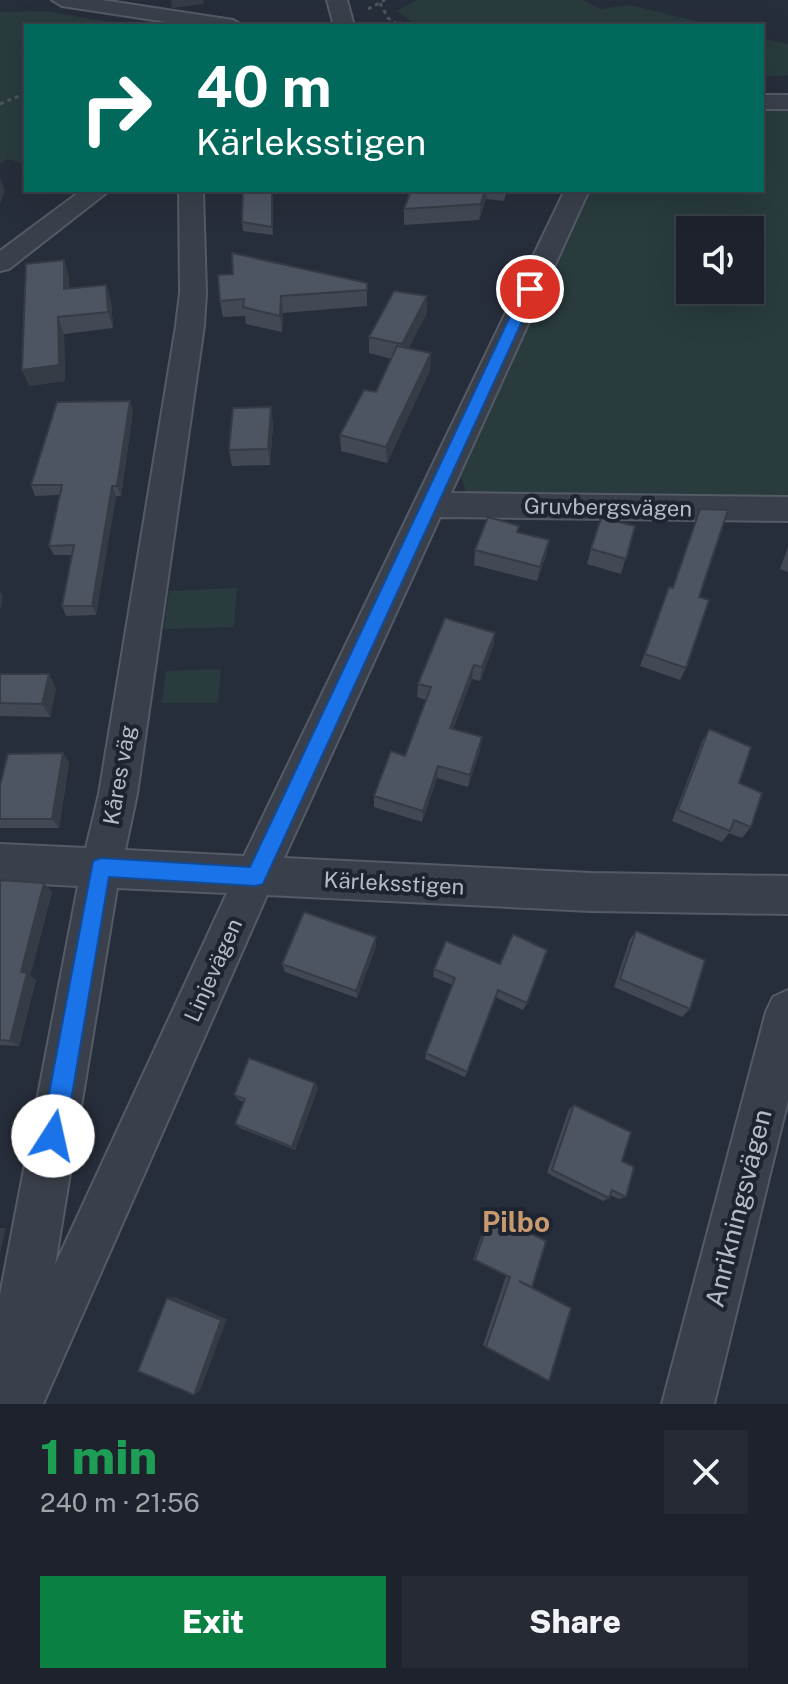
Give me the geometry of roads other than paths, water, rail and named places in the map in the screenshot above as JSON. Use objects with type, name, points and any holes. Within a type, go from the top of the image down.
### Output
[{"type":"street","points":[[62,0],[220,24]]},
{"type":"street","points":[[764,102],[788,102]]},
{"type":"street","points":[[0,263],[95,192]]},
{"type":"street","name":"Kåres väg","points":[[5,1404],[101,867],[118,794],[188,342],[193,293],[191,192]]},
{"type":"street","name":"Linjevägen","points":[[17,1404],[255,877],[576,192]]},
{"type":"street","name":"Gruvbergsvägen","points":[[428,505],[788,509]]},
{"type":"street","name":"Kärleksstigen","points":[[0,863],[591,892],[788,895]]},
{"type":"street","name":"Anrikningsvägen","points":[[688,1404],[788,1012]]},
{"type":"district","name":"Pilbo","points":[[516,1221]]}]
